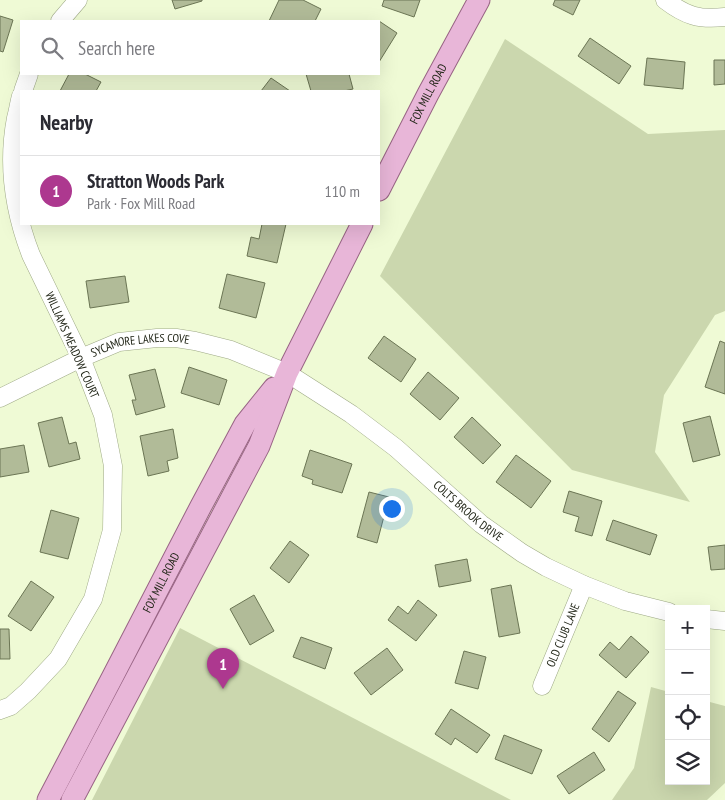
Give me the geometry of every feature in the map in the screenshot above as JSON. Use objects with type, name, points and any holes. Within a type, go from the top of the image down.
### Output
[{"type":"main road","name":"FOX MILL ROAD","points":[[380,188],[419,110],[479,0]]},
{"type":"main road","name":"FOX MILL ROAD","points":[[72,800],[259,446],[287,373],[361,225]]},
{"type":"main road","name":"FOX MILL ROAD","points":[[48,800],[245,424],[287,373]]},
{"type":"street","points":[[61,20],[78,0]]},
{"type":"street","points":[[665,0],[676,9],[692,16],[709,19],[725,17]]},
{"type":"street","points":[[23,90],[30,75]]},
{"type":"street","name":"WILLIAMS MEADOW COURT","points":[[20,101],[13,133],[12,168],[15,204],[20,223]]},
{"type":"street","name":"WILLIAMS MEADOW COURT","points":[[0,710],[11,706],[28,691],[58,658],[94,599],[112,530],[113,466],[103,415],[81,358],[31,255],[21,225]]},
{"type":"street","name":"SYCAMORE LAKES COVE","points":[[0,398],[118,342],[157,338],[195,341],[232,350],[287,373]]},
{"type":"street","name":"COLTS BROOK DRIVE","points":[[287,373],[366,425],[396,448],[481,524],[522,553],[584,585],[625,601],[665,611]]},
{"type":"street","name":"OLD CLUB LANE","points":[[542,686],[584,585]]},
{"type":"street","points":[[710,619],[725,621]]},
{"type":"green space","points":[[505,39],[648,134],[725,130],[725,311],[715,315],[664,395],[655,452],[690,502],[572,470],[380,276]]},
{"type":"green space","points":[[180,628],[511,800],[92,800]]},
{"type":"green space","points":[[651,687],[665,691],[665,785],[710,785],[710,702],[725,706],[725,783],[707,800],[612,800],[634,768]]},
{"type":"building","points":[[172,0],[202,0],[202,1],[175,9]]},
{"type":"building","points":[[279,0],[303,0],[321,9],[316,20],[269,20]]},
{"type":"building","points":[[384,0],[420,0],[414,17],[382,6]]},
{"type":"building","points":[[555,0],[580,0],[573,15],[553,5]]},
{"type":"building","points":[[0,16],[13,20],[3,52],[0,51]]},
{"type":"building","points":[[380,22],[397,33],[380,60]]},
{"type":"building","points":[[590,38],[631,66],[619,84],[578,56]]},
{"type":"building","points":[[647,58],[685,62],[683,89],[644,85]]},
{"type":"building","points":[[714,60],[725,60],[725,84],[714,85]]},
{"type":"building","points":[[68,75],[87,75],[101,82],[97,90],[61,90]]},
{"type":"building","points":[[306,75],[349,75],[353,89],[348,90],[311,90]]},
{"type":"building","points":[[271,78],[289,90],[262,90]]},
{"type":"building","points":[[262,225],[286,225],[277,263],[247,256],[251,237],[259,239]]},
{"type":"building","points":[[227,274],[265,283],[256,318],[219,308]]},
{"type":"building","points":[[125,276],[129,302],[90,308],[86,281]]},
{"type":"building","points":[[384,336],[416,359],[401,382],[368,358]]},
{"type":"building","points":[[720,341],[725,343],[725,394],[705,387]]},
{"type":"building","points":[[189,367],[227,380],[219,405],[181,393]]},
{"type":"building","points":[[155,369],[165,407],[136,415],[132,400],[136,400],[129,375]]},
{"type":"building","points":[[428,372],[459,398],[440,420],[410,394]]},
{"type":"building","points":[[710,416],[720,455],[693,462],[683,423]]},
{"type":"building","points":[[62,417],[69,444],[76,442],[80,459],[49,467],[38,423]]},
{"type":"building","points":[[472,417],[501,445],[483,464],[454,437]]},
{"type":"building","points":[[173,429],[178,458],[167,461],[169,471],[148,476],[140,436]]},
{"type":"building","points":[[24,445],[29,472],[0,477],[0,449]]},
{"type":"building","points":[[310,450],[352,464],[342,493],[312,484],[313,480],[302,476]]},
{"type":"building","points":[[516,455],[551,481],[531,508],[496,482]]},
{"type":"building","points":[[569,491],[602,501],[592,536],[575,531],[579,517],[563,512]]},
{"type":"building","points":[[369,492],[389,497],[377,543],[357,537]]},
{"type":"building","points":[[51,510],[79,518],[68,559],[40,552]]},
{"type":"building","points":[[613,520],[657,535],[650,555],[606,540]]},
{"type":"building","points":[[290,541],[309,555],[289,583],[270,568]]},
{"type":"building","points":[[725,545],[725,569],[711,570],[708,547]]},
{"type":"building","points":[[467,559],[471,581],[439,587],[435,565]]},
{"type":"building","points":[[31,581],[54,597],[31,631],[8,616]]},
{"type":"building","points":[[511,585],[520,633],[499,637],[491,589]]},
{"type":"building","points":[[254,595],[274,631],[250,645],[230,609]]},
{"type":"building","points":[[418,600],[437,615],[416,641],[388,620],[398,606],[408,614]]},
{"type":"building","points":[[0,629],[9,629],[10,659],[0,659]]},
{"type":"building","points":[[631,636],[649,652],[626,678],[599,655],[610,642],[619,650]]},
{"type":"building","points":[[301,637],[332,648],[325,669],[293,657]]},
{"type":"building","points":[[387,648],[403,670],[371,695],[354,673]]},
{"type":"building","points":[[464,651],[486,657],[478,689],[455,683]]},
{"type":"building","points":[[618,691],[636,703],[609,742],[592,729]]},
{"type":"building","points":[[451,709],[490,735],[477,753],[455,738],[451,745],[435,734]]},
{"type":"building","points":[[504,735],[542,750],[532,774],[495,759]]},
{"type":"building","points":[[594,752],[605,770],[569,794],[557,776]]},
{"type":"place","name":"Stratton Woods Park","points":[[223,689]]}]
